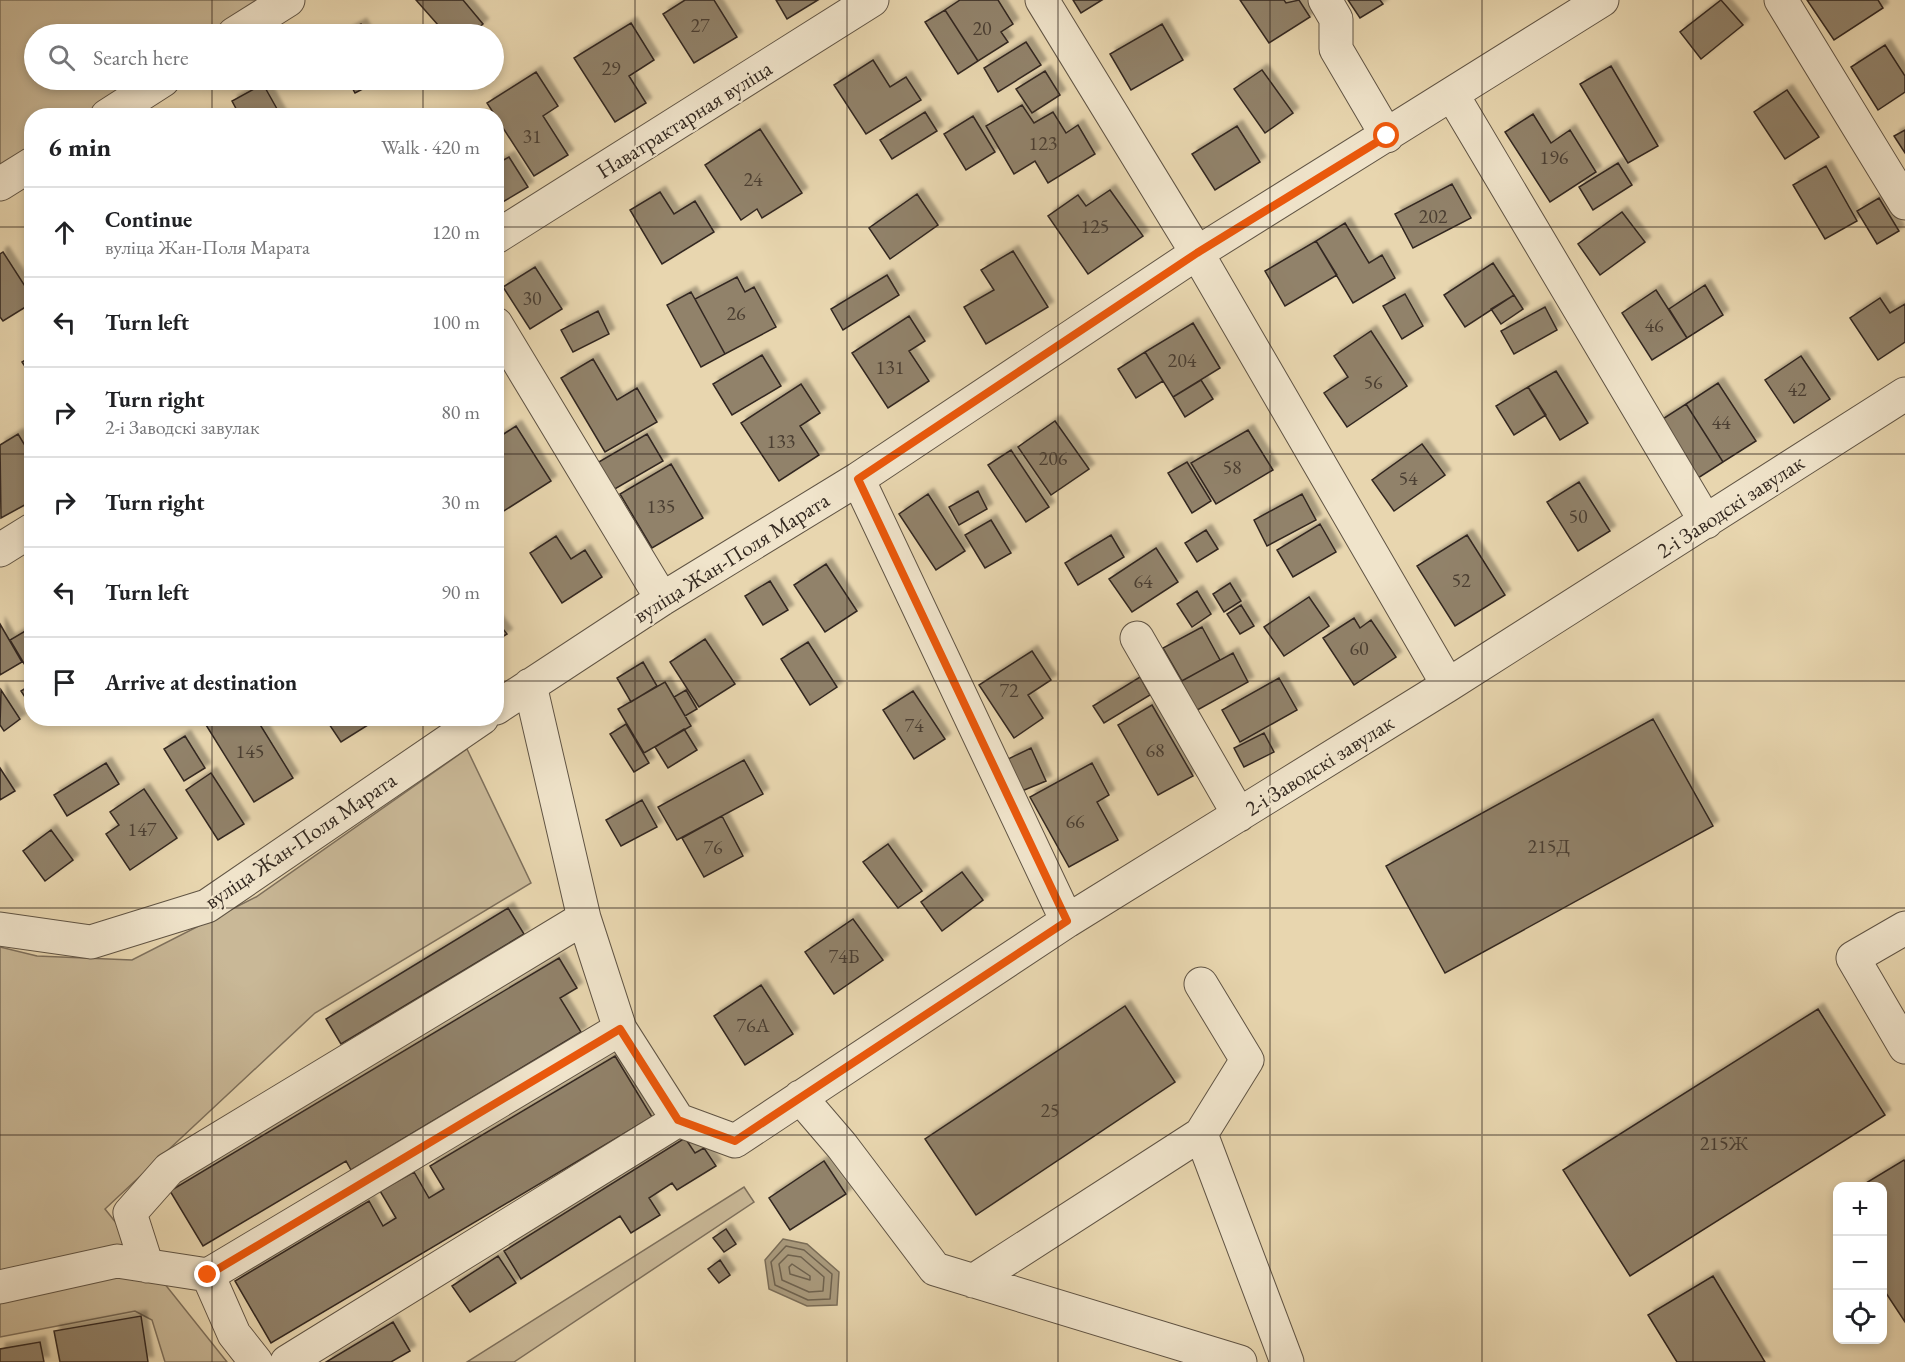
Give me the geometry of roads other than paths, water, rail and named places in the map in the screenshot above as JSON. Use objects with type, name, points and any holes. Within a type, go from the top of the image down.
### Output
[{"type":"street","points":[[250,24],[288,0]]},
{"type":"street","name":"Наватрактарная вуліца","points":[[504,232],[872,0]]},
{"type":"street","points":[[1042,0],[1197,253],[1448,685]]},
{"type":"street","points":[[1325,0],[1336,19],[1336,50],[1387,136]]},
{"type":"street","name":"вуліца Жан-Поля Марата","points":[[504,703],[662,599],[858,479],[1197,253],[1453,96],[1602,0]]},
{"type":"street","points":[[1782,0],[1905,203]]},
{"type":"street","points":[[119,108],[147,90]]},
{"type":"street","points":[[1453,96],[1706,522]]},
{"type":"street","points":[[0,184],[24,169]]},
{"type":"street","points":[[504,337],[662,599]]},
{"type":"street","name":"2-і Заводскі завулак","points":[[678,1120],[735,1141],[1067,921],[1448,685],[1905,394]]},
{"type":"street","points":[[858,479],[1067,921]]},
{"type":"street","points":[[0,550],[24,535]]},
{"type":"street","points":[[1137,638],[1239,815]]},
{"type":"street","points":[[287,1362],[678,1120],[620,1029],[584,918],[530,686]]},
{"type":"street","name":"вуліца Жан-Поля Марата","points":[[0,929],[91,942],[207,906],[470,726]]},
{"type":"street","points":[[147,1266],[130,1213],[169,1169],[584,918]]},
{"type":"street","points":[[1905,928],[1853,958],[1905,1047]]},
{"type":"street","points":[[974,1281],[1201,1134],[1247,1060],[1201,984]]},
{"type":"street","points":[[0,1287],[117,1261],[208,1275],[620,1029]]},
{"type":"street","points":[[800,1097],[842,1146],[935,1269],[1240,1362]]},
{"type":"street","points":[[1201,1134],[1287,1362]]},
{"type":"street","points":[[208,1275],[234,1334],[256,1362]]},
{"type":"water","points":[[783,1239],[807,1244],[839,1272],[837,1305],[807,1306],[769,1289],[765,1260]]}]
